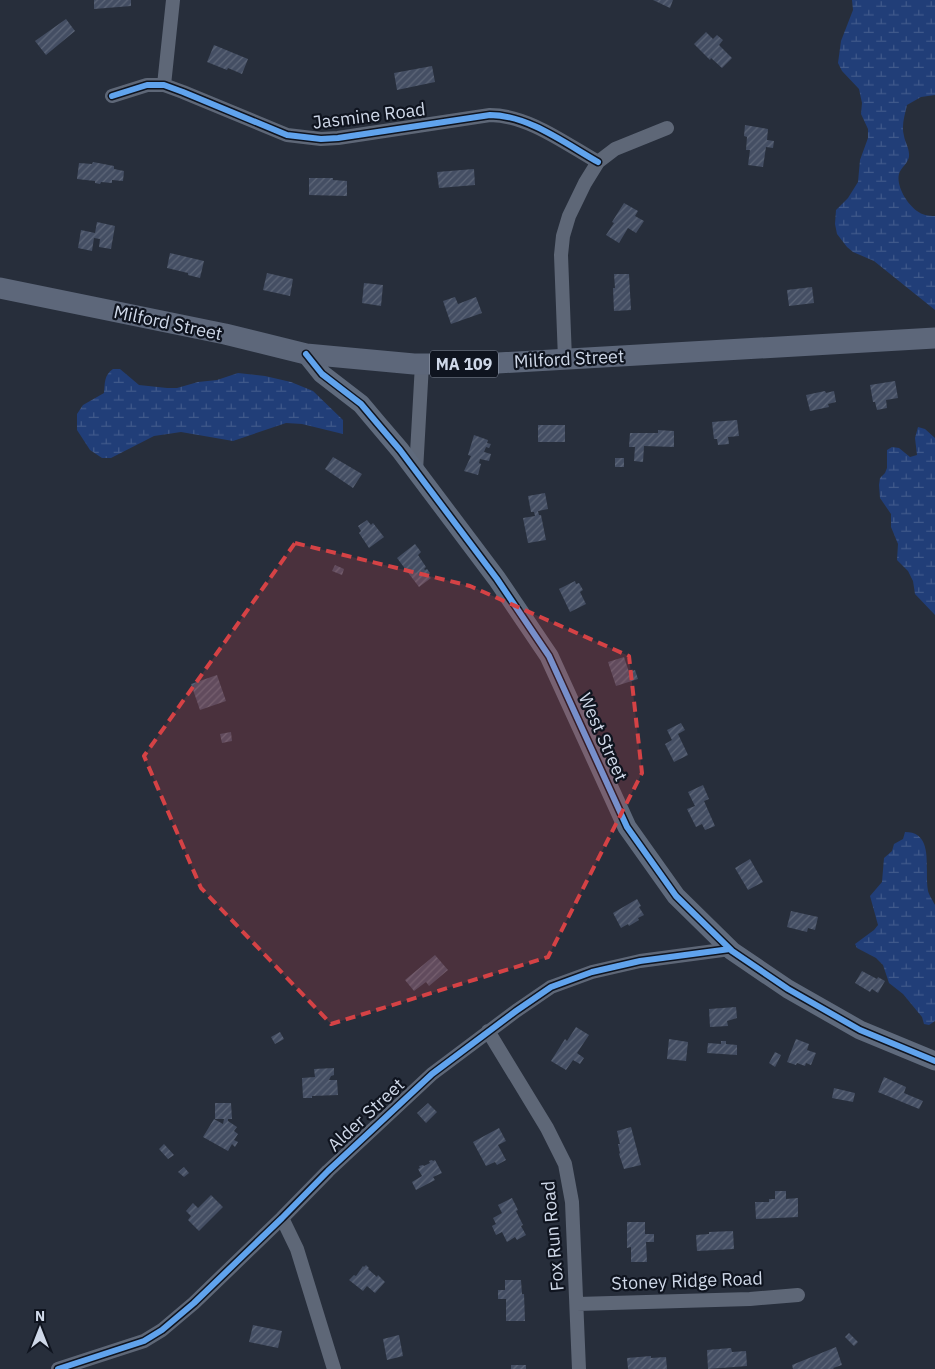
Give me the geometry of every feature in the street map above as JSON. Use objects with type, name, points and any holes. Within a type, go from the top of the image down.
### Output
[{"type":"main road","name":"Milford Street","points":[[0,288],[226,334],[306,354],[422,364],[481,364],[935,338]]},
{"type":"street","points":[[164,86],[173,0]]},
{"type":"street","name":"Jasmine Road","points":[[112,96],[148,86],[164,86],[287,135],[304,138],[338,138],[484,116],[502,115],[527,122],[598,162]]},
{"type":"street","points":[[565,359],[561,255],[563,236],[569,216],[598,162],[615,149],[667,128]]},
{"type":"street","name":"West Street","points":[[306,354],[322,374],[361,404],[416,471],[497,579],[550,656],[627,827],[676,896],[730,950],[788,989],[860,1030],[935,1061]]},
{"type":"street","points":[[416,471],[422,364]]},
{"type":"street","name":"Alder Street","points":[[58,1369],[144,1341],[162,1330],[194,1303],[328,1171],[432,1074],[488,1031],[551,987],[592,972],[640,961],[730,950]]},
{"type":"street","name":"Fox Run Road","points":[[488,1031],[547,1128],[565,1164],[572,1202],[579,1369]]},
{"type":"street","points":[[282,1218],[297,1249],[334,1369]]},
{"type":"street","name":"Stoney Ridge Road","points":[[577,1304],[750,1299],[798,1295]]},
{"type":"highlighted area","points":[[295,543],[470,586],[629,656],[642,773],[548,957],[331,1024],[201,888],[144,756]]},
{"type":"green space","points":[[852,0],[935,0],[935,95],[921,97],[907,105],[903,128],[909,157],[900,171],[899,184],[903,194],[913,208],[923,214],[935,216],[935,310],[874,261],[853,252],[837,234],[835,224],[836,210],[848,198],[858,182],[860,160],[868,138],[868,129],[861,114],[862,103],[859,89],[842,71],[838,63],[841,41],[853,10]]},
{"type":"green space","points":[[113,369],[120,369],[139,385],[167,388],[177,388],[198,382],[217,380],[238,373],[265,376],[291,382],[313,391],[343,420],[343,434],[302,424],[286,423],[233,441],[181,432],[154,436],[111,458],[102,458],[90,450],[77,430],[77,414],[83,405],[104,393],[106,377]]},
{"type":"green space","points":[[918,427],[925,429],[935,438],[935,615],[915,594],[913,581],[908,571],[897,560],[898,544],[891,527],[891,514],[880,498],[880,478],[887,468],[887,450],[892,447],[899,448],[910,457],[917,455],[915,438]]},
{"type":"green space","points":[[905,832],[921,838],[924,845],[928,891],[935,905],[935,1021],[929,1025],[924,1024],[922,1017],[903,994],[889,983],[883,965],[876,958],[857,948],[855,944],[878,925],[870,896],[882,882],[884,858],[892,851],[894,844],[903,839]]},
{"type":"building","points":[[94,0],[131,0],[131,6],[94,9]]},
{"type":"building","points":[[653,0],[673,0],[670,8]]},
{"type":"building","points":[[66,19],[75,31],[46,55],[35,41]]},
{"type":"building","points":[[706,32],[713,39],[717,35],[723,40],[719,45],[732,58],[722,68],[711,58],[710,60],[694,44]]},
{"type":"building","points":[[214,45],[248,59],[242,74],[207,62]]},
{"type":"building","points":[[432,66],[435,82],[397,90],[394,73]]},
{"type":"building","points":[[745,125],[768,129],[767,140],[774,141],[773,148],[766,147],[763,167],[748,165],[750,150],[746,150],[747,137],[744,136]]},
{"type":"building","points":[[93,162],[114,166],[114,169],[124,171],[123,181],[112,180],[112,183],[101,182],[100,184],[95,183],[95,181],[77,179],[79,163],[92,164]]},
{"type":"building","points":[[474,169],[475,185],[439,188],[437,172]]},
{"type":"building","points":[[309,178],[333,178],[333,180],[347,181],[347,196],[309,195]]},
{"type":"building","points":[[624,203],[638,211],[635,216],[644,221],[636,233],[628,228],[619,243],[606,235]]},
{"type":"building","points":[[97,222],[115,226],[111,249],[99,247],[100,239],[94,238],[92,251],[78,248],[81,230],[95,233]]},
{"type":"building","points":[[170,253],[204,261],[200,278],[167,268]]},
{"type":"building","points":[[267,273],[293,279],[290,296],[263,290]]},
{"type":"building","points":[[614,274],[629,274],[631,310],[614,311]]},
{"type":"building","points":[[364,283],[383,285],[381,306],[362,303]]},
{"type":"building","points":[[812,287],[814,303],[789,306],[787,290]]},
{"type":"building","points":[[455,297],[458,304],[476,297],[482,313],[451,324],[443,301]]},
{"type":"building","points":[[895,381],[898,398],[886,400],[887,408],[877,410],[875,402],[873,402],[870,385]]},
{"type":"building","points":[[825,391],[826,393],[834,391],[836,402],[828,404],[829,407],[810,411],[806,395]]},
{"type":"building","points":[[737,420],[739,436],[728,437],[729,444],[718,445],[717,439],[714,439],[712,422]]},
{"type":"building","points":[[538,425],[565,425],[565,442],[538,442]]},
{"type":"building","points":[[658,430],[674,431],[674,447],[644,446],[643,462],[634,461],[635,447],[629,447],[630,433],[658,433]]},
{"type":"building","points":[[474,435],[488,440],[487,443],[491,444],[489,448],[486,447],[484,452],[491,454],[489,461],[480,459],[479,463],[481,464],[478,475],[464,471],[471,456],[468,455]]},
{"type":"building","points":[[333,457],[362,474],[353,488],[325,469]]},
{"type":"building","points":[[615,458],[624,458],[624,467],[615,467]]},
{"type":"building","points":[[545,493],[548,509],[538,511],[539,515],[541,515],[546,540],[528,543],[523,518],[535,516],[534,512],[531,512],[528,496]]},
{"type":"building","points":[[367,520],[371,525],[373,523],[384,537],[369,548],[359,533],[361,531],[358,526]]},
{"type":"building","points":[[415,544],[421,552],[418,555],[426,567],[424,569],[427,569],[430,573],[428,575],[431,578],[419,587],[397,558]]},
{"type":"building","points":[[335,565],[344,569],[342,575],[332,571]]},
{"type":"building","points":[[575,581],[576,584],[579,583],[583,590],[580,592],[586,604],[570,612],[559,589]]},
{"type":"building","points":[[624,657],[629,672],[635,670],[638,679],[616,686],[608,662]]},
{"type":"building","points":[[217,675],[226,701],[200,710],[191,684]]},
{"type":"building","points":[[681,723],[685,730],[678,734],[688,755],[674,762],[665,744],[672,740],[667,730]]},
{"type":"building","points":[[231,732],[232,741],[222,743],[220,734]]},
{"type":"building","points":[[703,785],[709,799],[704,801],[715,826],[705,830],[702,824],[696,827],[687,809],[695,806],[688,792]]},
{"type":"building","points":[[750,859],[763,882],[748,890],[735,868]]},
{"type":"building","points":[[637,899],[644,915],[629,926],[628,924],[621,928],[613,913]]},
{"type":"building","points":[[791,911],[818,917],[815,930],[808,928],[807,932],[787,927]]},
{"type":"building","points":[[435,955],[448,970],[429,986],[426,982],[414,991],[405,980]]},
{"type":"building","points":[[862,971],[885,981],[878,993],[872,989],[870,992],[855,983]]},
{"type":"building","points":[[736,1007],[737,1018],[727,1021],[728,1026],[710,1027],[709,1009]]},
{"type":"building","points":[[576,1027],[589,1035],[577,1053],[584,1058],[580,1064],[573,1060],[566,1070],[551,1061],[565,1039],[567,1041]]},
{"type":"building","points":[[280,1032],[284,1039],[275,1044],[271,1037]]},
{"type":"building","points":[[669,1039],[688,1042],[686,1061],[667,1059]]},
{"type":"building","points":[[796,1039],[809,1044],[807,1050],[816,1053],[811,1065],[806,1063],[805,1066],[797,1063],[796,1065],[787,1062]]},
{"type":"building","points":[[721,1041],[726,1041],[726,1044],[737,1045],[737,1055],[707,1053],[708,1043],[721,1044]]},
{"type":"building","points":[[775,1052],[781,1055],[775,1067],[769,1063]]},
{"type":"building","points":[[334,1068],[334,1075],[329,1080],[337,1080],[338,1095],[303,1098],[302,1078],[315,1077],[314,1069]]},
{"type":"building","points":[[884,1077],[906,1087],[904,1093],[923,1101],[919,1109],[878,1092]]},
{"type":"building","points":[[834,1088],[855,1093],[853,1102],[832,1098]]},
{"type":"building","points":[[215,1103],[231,1103],[232,1119],[228,1119],[228,1121],[237,1127],[234,1131],[238,1134],[234,1140],[238,1142],[235,1147],[232,1144],[228,1151],[203,1137],[214,1119],[223,1124],[224,1119],[215,1119]]},
{"type":"building","points":[[428,1103],[437,1112],[426,1123],[417,1113]]},
{"type":"building","points":[[631,1127],[641,1165],[624,1169],[619,1154],[618,1144],[620,1144],[617,1131]]},
{"type":"building","points":[[499,1128],[506,1141],[498,1145],[506,1160],[497,1165],[495,1162],[486,1166],[473,1142]]},
{"type":"building","points":[[164,1144],[174,1155],[168,1159],[159,1149]]},
{"type":"building","points":[[435,1160],[442,1173],[433,1177],[435,1180],[416,1190],[412,1182],[422,1176],[418,1169],[420,1168],[419,1166],[424,1166]]},
{"type":"building","points":[[184,1167],[189,1173],[184,1177],[178,1172]]},
{"type":"building","points":[[775,1191],[786,1191],[786,1199],[798,1198],[798,1217],[756,1219],[755,1202],[769,1202],[769,1199],[775,1199]]},
{"type":"building","points":[[211,1195],[223,1207],[199,1231],[188,1220],[191,1216],[186,1211],[193,1203],[198,1208]]},
{"type":"building","points":[[512,1198],[526,1235],[517,1240],[515,1237],[507,1242],[502,1232],[496,1235],[492,1226],[496,1224],[493,1218],[502,1213],[498,1205]]},
{"type":"building","points":[[627,1222],[645,1222],[645,1234],[654,1234],[654,1242],[646,1242],[647,1262],[631,1262],[631,1247],[627,1248]]},
{"type":"building","points":[[733,1231],[734,1249],[697,1251],[696,1235],[709,1234],[709,1232]]},
{"type":"building","points":[[366,1265],[368,1269],[385,1282],[375,1293],[367,1286],[363,1291],[349,1280],[354,1275],[356,1276],[363,1266]]},
{"type":"building","points":[[505,1280],[521,1280],[522,1294],[524,1294],[525,1321],[506,1321],[506,1299],[498,1299],[498,1290],[505,1290]]},
{"type":"building","points":[[253,1325],[282,1331],[278,1348],[249,1342]]},
{"type":"building","points":[[849,1333],[858,1342],[854,1346],[845,1337]]},
{"type":"building","points":[[399,1335],[403,1356],[387,1360],[383,1339]]},
{"type":"building","points":[[836,1347],[842,1365],[834,1369],[793,1369],[792,1365]]},
{"type":"building","points":[[731,1348],[732,1352],[746,1351],[747,1366],[708,1369],[707,1350]]},
{"type":"building","points":[[651,1356],[651,1358],[666,1357],[667,1369],[628,1369],[627,1358]]},
{"type":"building","points":[[511,1365],[526,1365],[526,1369],[511,1369]]},
{"type":"cycle path","points":[[112,96],[147,85],[164,85],[287,135],[321,139],[490,115],[504,116],[532,125],[598,162]]},
{"type":"cycle path","points":[[306,354],[322,374],[361,404],[400,450],[497,579],[549,656],[627,827],[676,896],[732,951],[788,989],[860,1030],[935,1061]]},
{"type":"cycle path","points":[[58,1369],[144,1341],[162,1330],[194,1303],[328,1171],[432,1074],[551,987],[592,972],[640,961],[730,949]]}]
